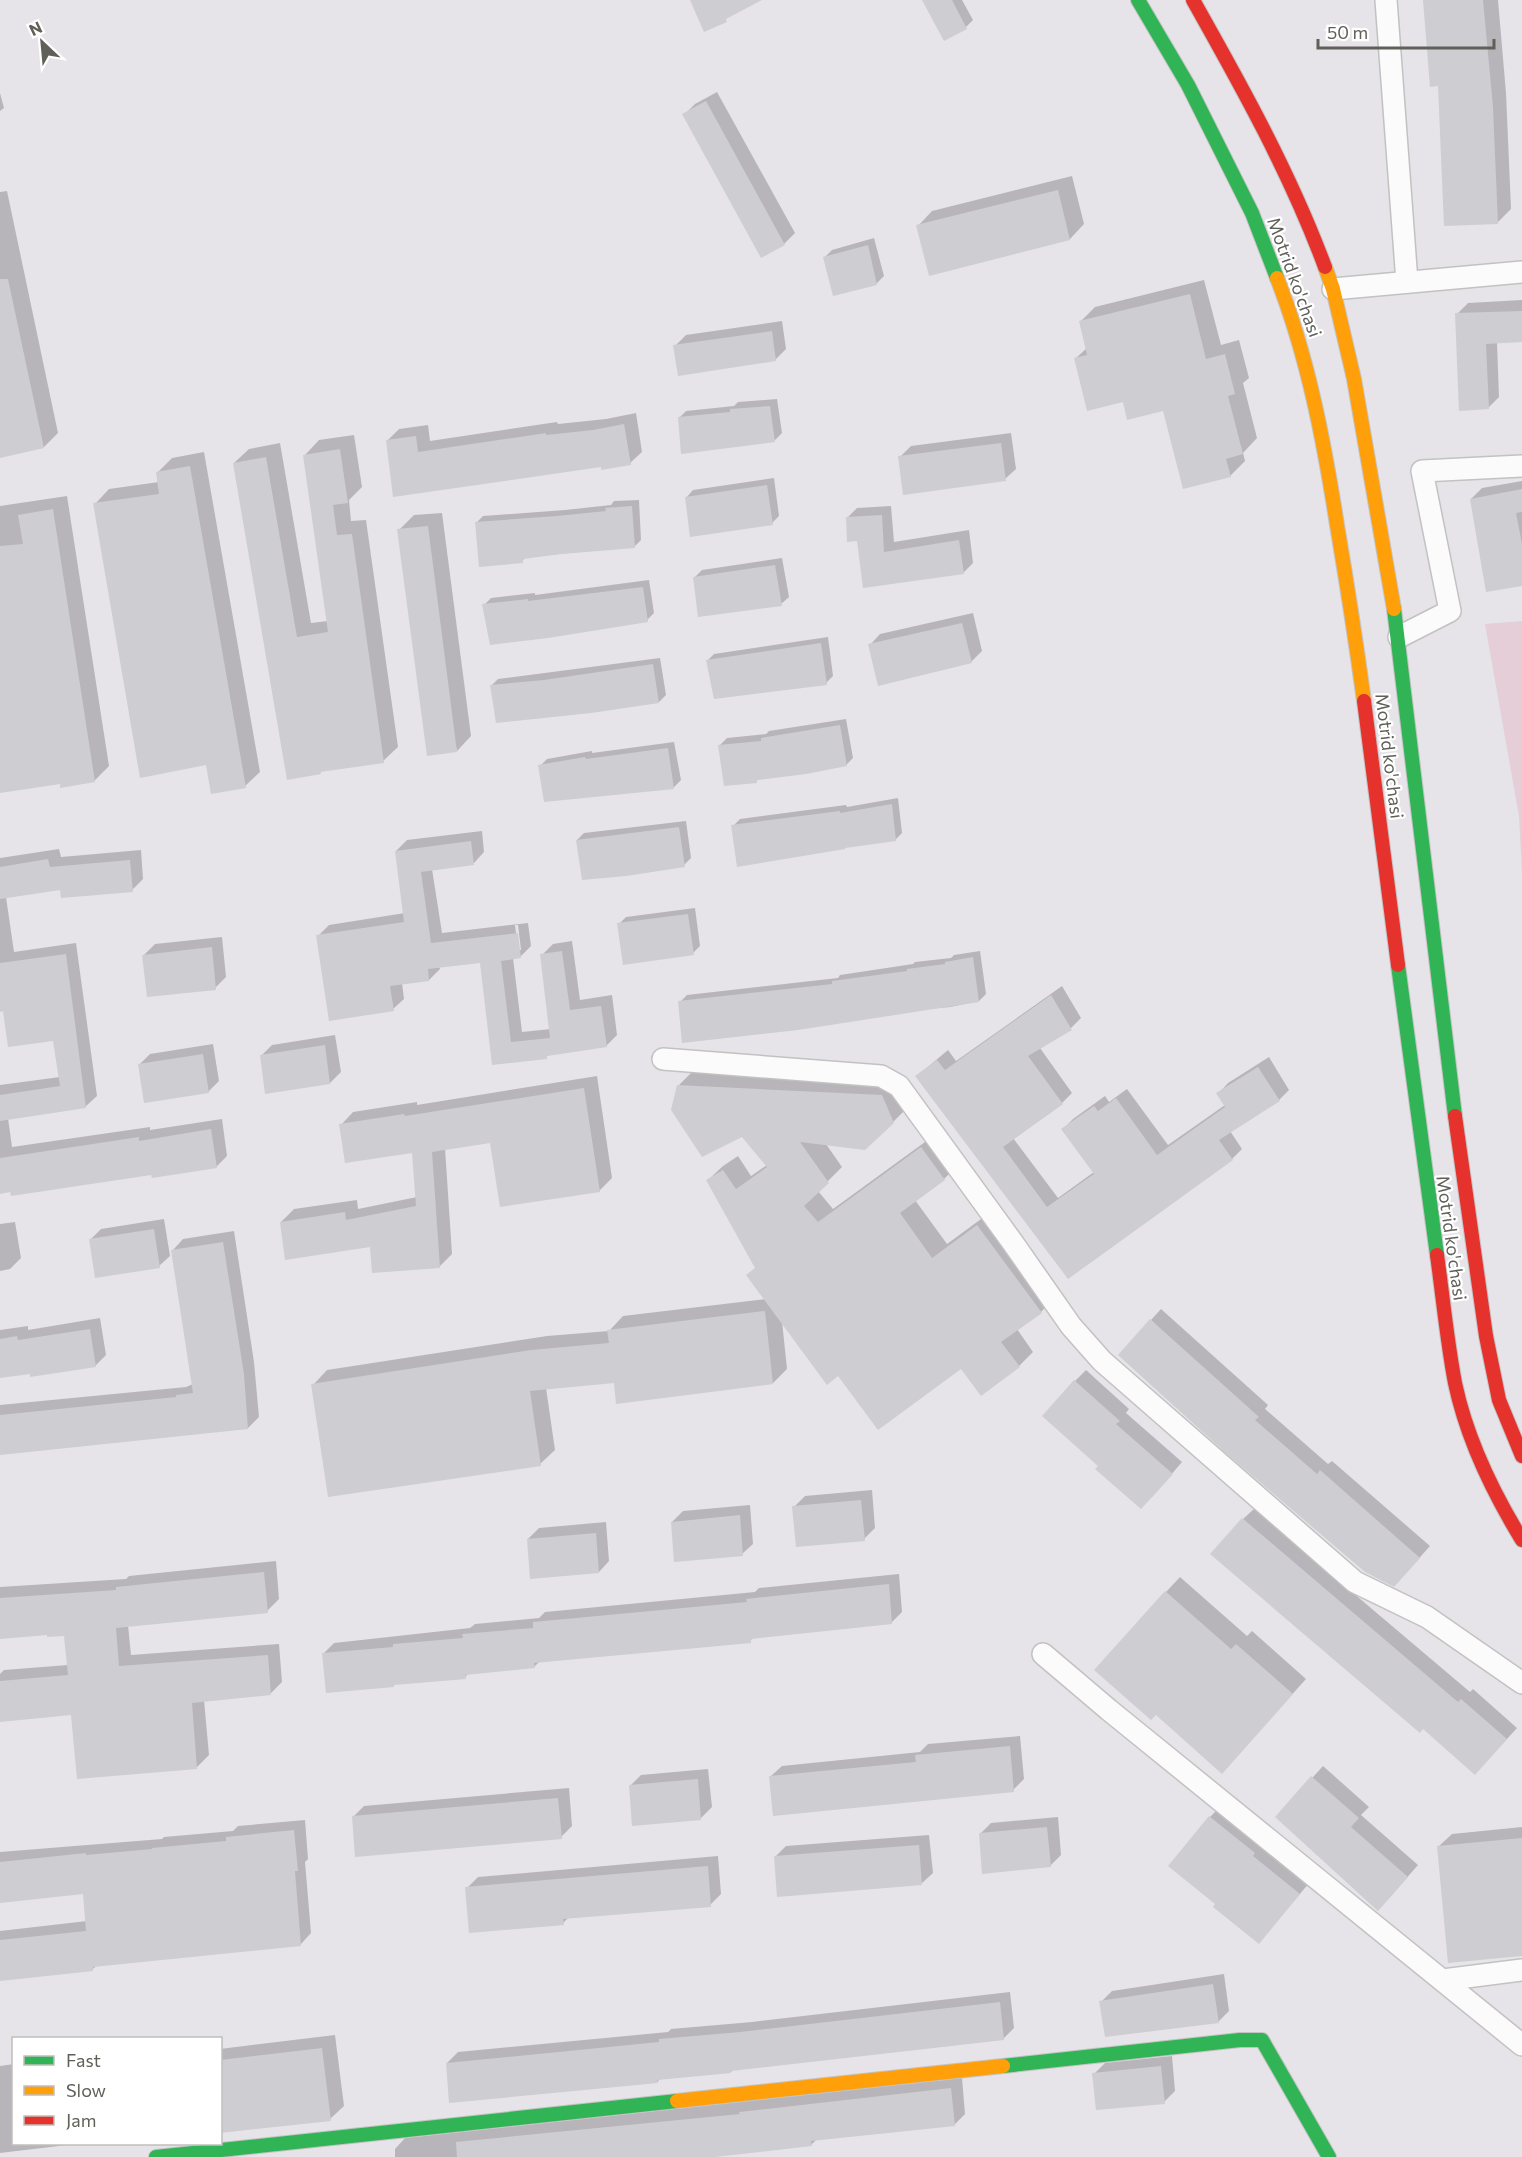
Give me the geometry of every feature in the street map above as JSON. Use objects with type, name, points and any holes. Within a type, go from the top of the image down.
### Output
[{"type":"main road","name":"Motrid ko'chasi","points":[[1138,0],[1188,85],[1252,213],[1286,300],[1310,381],[1327,461],[1356,639],[1449,1347],[1463,1418],[1474,1450],[1488,1484],[1522,1540]]},
{"type":"main road","name":"Motrid ko'chasi","points":[[1193,0],[1252,104],[1314,238],[1332,289],[1354,379],[1399,637],[1458,1140],[1484,1326],[1498,1400],[1522,1456]]},
{"type":"main road","points":[[156,2157],[1240,2040],[1262,2040],[1329,2157]]},
{"type":"street","points":[[1386,0],[1407,282]]},
{"type":"street","points":[[1332,289],[1522,272]]},
{"type":"street","points":[[1399,637],[1450,611],[1422,471],[1522,466]]},
{"type":"street","points":[[663,1059],[881,1076],[899,1086],[1071,1326],[1102,1361],[1355,1582],[1427,1617],[1522,1683]]},
{"type":"street","points":[[1043,1654],[1522,2045]]},
{"type":"street","points":[[1443,1980],[1522,1970]]},
{"type":"shaded area","points":[[1522,621],[1522,873],[1519,816],[1485,624]]},
{"type":"building","points":[[690,0],[762,0],[726,19],[727,22],[704,32]]},
{"type":"building","points":[[922,0],[952,0],[967,29],[944,41]]},
{"type":"building","points":[[1423,0],[1483,0],[1493,107],[1498,224],[1444,226],[1438,86],[1430,87]]},
{"type":"building","points":[[706,101],[785,245],[761,258],[682,114]]},
{"type":"building","points":[[1058,190],[1070,240],[929,276],[916,225]]},
{"type":"building","points":[[868,245],[877,285],[833,296],[823,257]]},
{"type":"building","points":[[0,279],[8,279],[44,448],[0,458]]},
{"type":"building","points":[[1190,294],[1206,359],[1225,354],[1235,394],[1228,396],[1243,454],[1226,459],[1231,477],[1183,489],[1163,411],[1127,420],[1123,402],[1087,411],[1074,358],[1087,355],[1079,321]]},
{"type":"building","points":[[1522,311],[1522,342],[1486,344],[1489,409],[1459,411],[1455,313]]},
{"type":"building","points":[[772,331],[776,361],[678,376],[673,345]]},
{"type":"building","points":[[770,406],[775,442],[681,454],[678,417]]},
{"type":"building","points":[[624,424],[631,465],[601,470],[601,467],[393,497],[386,440],[416,436],[418,452]]},
{"type":"building","points":[[1001,443],[1006,481],[903,495],[898,456]]},
{"type":"building","points":[[340,449],[348,503],[333,505],[337,535],[352,534],[384,763],[320,772],[321,774],[287,780],[233,463],[266,457],[297,637],[328,632],[303,455]]},
{"type":"building","points":[[190,466],[246,788],[211,794],[206,765],[140,778],[93,503],[159,494],[156,472]]},
{"type":"building","points":[[767,485],[773,525],[690,537],[685,497]]},
{"type":"building","points":[[1522,489],[1522,512],[1516,513],[1522,544],[1522,586],[1486,592],[1470,499]]},
{"type":"building","points":[[632,506],[635,548],[561,554],[523,559],[523,563],[479,567],[475,522],[557,516]]},
{"type":"building","points":[[53,509],[95,782],[60,788],[60,784],[0,793],[0,546],[23,544],[18,515]]},
{"type":"building","points":[[882,515],[884,552],[959,540],[964,574],[863,588],[857,541],[847,542],[846,517]]},
{"type":"building","points":[[428,526],[457,752],[427,756],[397,529]]},
{"type":"building","points":[[775,565],[782,606],[698,617],[693,577]]},
{"type":"building","points":[[643,587],[648,622],[490,645],[482,604],[528,599],[528,601]]},
{"type":"building","points":[[962,623],[972,663],[878,686],[868,644]]},
{"type":"building","points":[[821,643],[827,685],[714,699],[706,660]]},
{"type":"building","points":[[653,664],[659,703],[496,723],[490,685],[544,680]]},
{"type":"building","points":[[840,725],[847,766],[757,780],[757,783],[724,786],[718,745],[761,741],[761,738]]},
{"type":"building","points":[[668,748],[674,789],[544,802],[538,765],[585,757],[586,759]]},
{"type":"building","points":[[892,804],[896,841],[737,867],[731,825],[840,811],[840,813]]},
{"type":"building","points":[[679,827],[685,867],[582,880],[576,840]]},
{"type":"building","points":[[471,841],[474,865],[421,872],[431,943],[518,933],[521,958],[501,961],[511,1042],[550,1038],[540,954],[562,951],[570,1010],[601,1006],[607,1047],[547,1056],[547,1059],[492,1065],[480,963],[428,969],[429,981],[390,986],[394,1011],[329,1021],[316,935],[404,922],[395,851]]},
{"type":"building","points":[[48,859],[50,867],[130,860],[133,892],[61,898],[60,890],[0,899],[0,867]]},
{"type":"building","points":[[688,914],[694,955],[623,965],[617,923]]},
{"type":"building","points":[[212,947],[216,990],[147,997],[142,955]]},
{"type":"building","points":[[66,954],[86,1108],[0,1121],[0,1095],[60,1086],[53,1041],[8,1047],[3,1011],[0,1012],[0,963]]},
{"type":"building","points":[[973,957],[979,1002],[798,1030],[682,1043],[678,1001],[832,984],[832,981],[907,971],[907,969],[945,964],[945,962]]},
{"type":"building","points":[[1051,995],[1072,1030],[1028,1056],[1063,1104],[1003,1147],[1047,1207],[1094,1174],[1061,1129],[1094,1106],[1098,1111],[1116,1098],[1157,1155],[1225,1107],[1216,1093],[1258,1067],[1280,1101],[1219,1140],[1233,1160],[1068,1279],[915,1076],[937,1060],[945,1070]]},
{"type":"building","points":[[325,1045],[330,1084],[265,1094],[260,1055]]},
{"type":"building","points":[[203,1054],[209,1093],[144,1103],[138,1064]]},
{"type":"building","points":[[677,1085],[882,1095],[894,1123],[865,1150],[800,1142],[829,1183],[804,1206],[818,1222],[921,1147],[945,1180],[900,1213],[932,1258],[977,1225],[1042,1313],[1001,1342],[1020,1367],[981,1396],[961,1369],[878,1430],[838,1376],[827,1385],[746,1275],[755,1268],[706,1180],[723,1170],[736,1189],[767,1167],[742,1137],[702,1157],[671,1110]]},
{"type":"building","points":[[584,1088],[600,1192],[500,1207],[490,1143],[432,1152],[440,1268],[372,1273],[370,1247],[285,1260],[280,1222],[345,1212],[346,1220],[416,1206],[412,1153],[345,1163],[339,1124]]},
{"type":"building","points":[[211,1129],[217,1168],[152,1178],[151,1175],[11,1196],[10,1192],[0,1194],[0,1158],[139,1137],[139,1141]]},
{"type":"building","points":[[154,1229],[160,1268],[95,1278],[89,1239]]},
{"type":"building","points":[[223,1242],[244,1374],[248,1429],[0,1455],[0,1415],[176,1397],[176,1395],[193,1393],[171,1250]]},
{"type":"building","points":[[765,1311],[773,1384],[616,1404],[614,1383],[530,1391],[541,1466],[328,1497],[311,1384],[531,1350],[609,1343],[607,1330]]},
{"type":"building","points":[[1150,1319],[1259,1417],[1255,1420],[1317,1474],[1320,1470],[1420,1558],[1394,1587],[1365,1572],[1228,1455],[1118,1355]]},
{"type":"building","points":[[90,1329],[96,1367],[30,1377],[30,1374],[0,1378],[0,1339],[17,1336],[18,1340]]},
{"type":"building","points":[[1074,1380],[1120,1421],[1116,1424],[1173,1474],[1141,1509],[1095,1469],[1098,1466],[1042,1416]]},
{"type":"building","points":[[861,1500],[865,1541],[796,1547],[792,1506]]},
{"type":"building","points":[[740,1515],[743,1556],[674,1562],[671,1522]]},
{"type":"building","points":[[1242,1518],[1458,1702],[1461,1699],[1507,1739],[1475,1775],[1423,1729],[1420,1733],[1210,1554]]},
{"type":"building","points":[[596,1533],[599,1573],[530,1579],[527,1539]]},
{"type":"building","points":[[264,1572],[268,1613],[116,1628],[119,1666],[268,1655],[271,1695],[192,1703],[197,1769],[77,1779],[71,1715],[0,1722],[0,1681],[68,1675],[64,1636],[0,1639],[0,1598],[116,1590],[116,1587]]},
{"type":"building","points":[[889,1584],[892,1624],[751,1639],[751,1643],[534,1663],[535,1668],[465,1675],[466,1679],[326,1693],[322,1653],[463,1638],[462,1634],[533,1628],[533,1622],[747,1602],[746,1599]]},
{"type":"building","points":[[1165,1591],[1231,1649],[1236,1644],[1293,1694],[1222,1774],[1156,1715],[1151,1720],[1094,1670]]},
{"type":"building","points":[[1010,1746],[1014,1792],[773,1816],[769,1776],[916,1762],[915,1755]]},
{"type":"building","points":[[1311,1776],[1359,1818],[1351,1827],[1408,1877],[1378,1911],[1275,1817]]},
{"type":"building","points":[[698,1779],[701,1820],[632,1826],[629,1785]]},
{"type":"building","points":[[558,1798],[562,1839],[355,1857],[352,1816]]},
{"type":"building","points":[[1209,1816],[1255,1853],[1253,1856],[1300,1894],[1259,1944],[1213,1907],[1215,1904],[1168,1866]]},
{"type":"building","points":[[1047,1827],[1051,1867],[982,1874],[979,1833]]},
{"type":"building","points":[[294,1830],[301,1946],[93,1967],[93,1971],[0,1981],[0,1940],[86,1931],[83,1894],[0,1903],[0,1862],[226,1841],[226,1837]]},
{"type":"building","points":[[1522,1838],[1522,1956],[1448,1963],[1437,1846]]},
{"type":"building","points":[[919,1845],[922,1885],[777,1897],[774,1856]]},
{"type":"building","points":[[708,1866],[711,1907],[563,1919],[564,1925],[469,1933],[465,1887]]},
{"type":"building","points":[[1213,1984],[1219,2023],[1105,2037],[1099,2001]]},
{"type":"building","points":[[1000,2002],[1004,2040],[657,2080],[658,2083],[449,2103],[446,2063],[659,2042],[659,2039]]},
{"type":"building","points":[[322,2048],[331,2121],[222,2133],[222,2060]]},
{"type":"building","points":[[1161,2066],[1165,2104],[1096,2110],[1092,2073]]},
{"type":"building","points":[[951,2088],[955,2126],[811,2141],[812,2146],[715,2157],[457,2157],[456,2142],[740,2114],[739,2112]]},
{"type":"traffic: fast","points":[[1138,0],[1188,85],[1252,213],[1277,278]]},
{"type":"traffic: fast","points":[[1394,609],[1455,1116]]},
{"type":"traffic: fast","points":[[1398,965],[1437,1255]]},
{"type":"traffic: fast","points":[[1003,2066],[1240,2040],[1262,2040],[1329,2157]]},
{"type":"traffic: fast","points":[[156,2157],[677,2101]]},
{"type":"traffic: slow","points":[[1325,267],[1333,289],[1354,379],[1394,609]]},
{"type":"traffic: slow","points":[[1277,278],[1298,338],[1320,431],[1364,701]]},
{"type":"traffic: slow","points":[[677,2101],[1003,2066]]},
{"type":"traffic: jam","points":[[1193,0],[1281,164],[1325,267]]},
{"type":"traffic: jam","points":[[1364,701],[1398,965]]},
{"type":"traffic: jam","points":[[1455,1116],[1486,1336],[1499,1400],[1522,1456]]},
{"type":"traffic: jam","points":[[1437,1255],[1455,1383],[1466,1425],[1482,1464],[1522,1540]]}]
